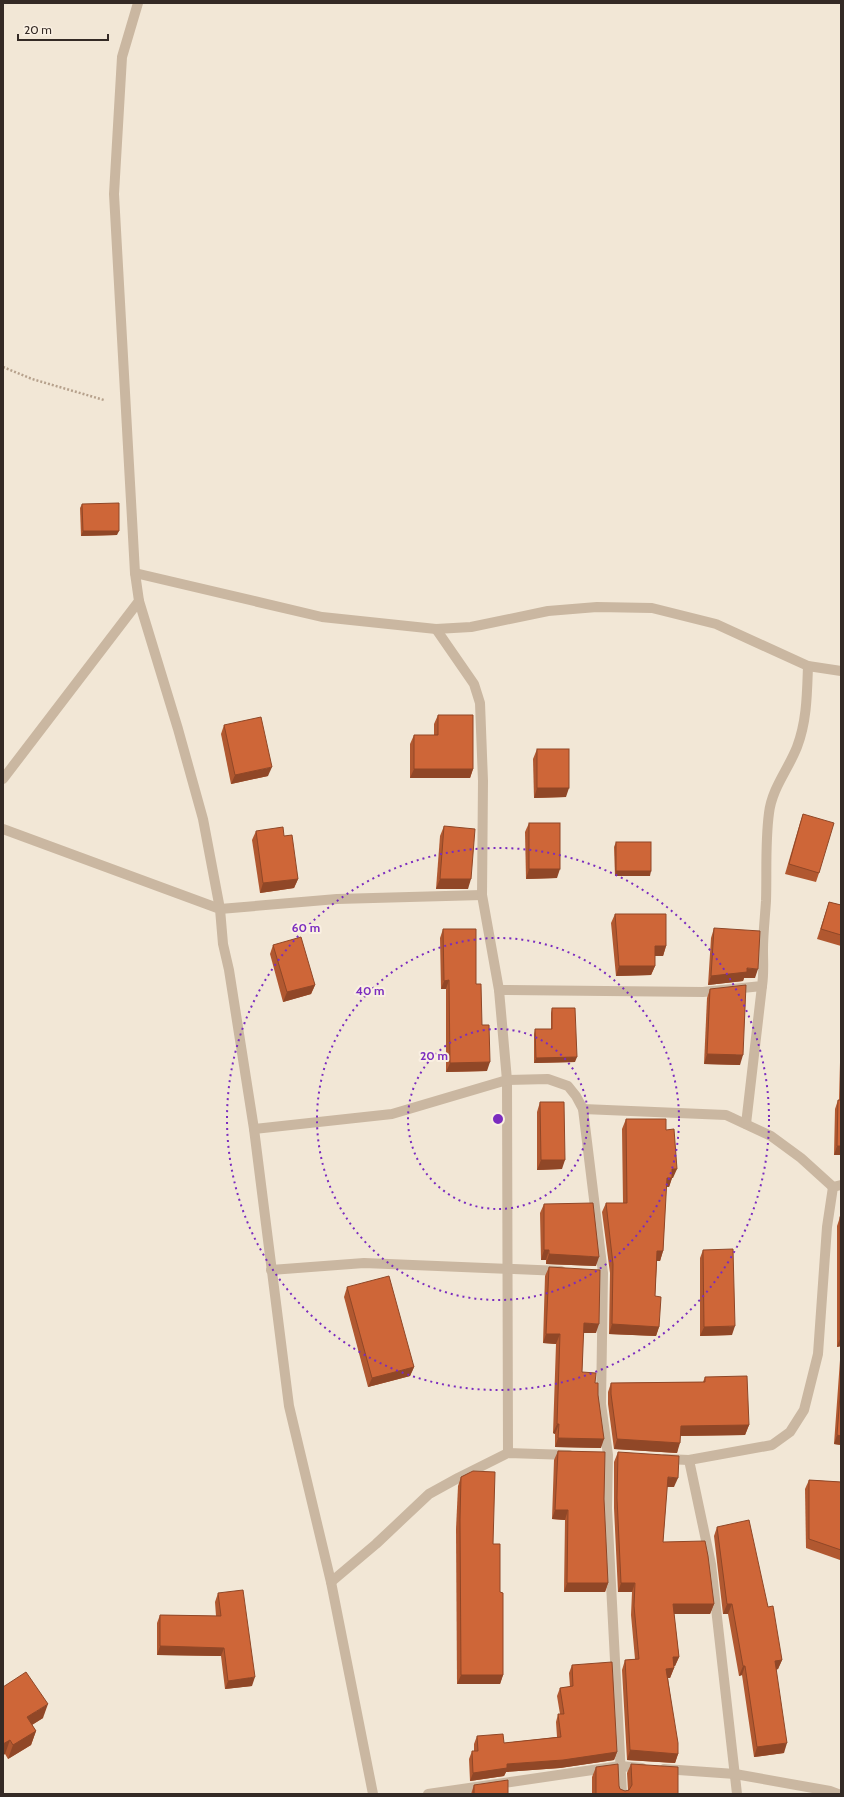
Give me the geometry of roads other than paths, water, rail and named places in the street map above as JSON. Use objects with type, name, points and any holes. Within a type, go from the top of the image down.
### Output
[{"type":"lane","points":[[138,3],[122,57],[114,194],[135,573],[139,601],[178,729],[203,819],[220,909],[223,944],[229,970],[254,1129],[289,1406],[331,1582],[373,1794]]},
{"type":"lane","points":[[135,573],[322,617],[436,629],[471,627],[548,611],[597,607],[652,608],[716,624],[808,666],[841,671]]},
{"type":"lane","points":[[3,779],[139,601]]},
{"type":"lane","points":[[436,629],[474,684],[480,703],[483,781],[482,895],[499,990],[507,1080],[508,1453]]},
{"type":"lane","points":[[746,1124],[764,973],[763,950],[766,900],[766,844],[769,812],[775,790],[797,747],[806,711],[808,666]]},
{"type":"lane","points":[[3,829],[220,909],[337,899],[482,895]]},
{"type":"lane","points":[[499,990],[703,992],[762,986]]},
{"type":"lane","points":[[254,1129],[392,1114],[507,1080],[548,1079],[568,1086],[576,1096],[583,1109],[599,1273],[601,1404],[608,1455],[607,1508],[622,1794]]},
{"type":"lane","points":[[583,1109],[726,1115],[771,1136],[837,1186],[827,1227],[818,1354],[804,1410],[790,1432],[772,1445],[689,1460],[652,1458]]},
{"type":"lane","points":[[271,1270],[364,1263],[574,1271]]},
{"type":"lane","points":[[331,1582],[376,1544],[428,1494],[508,1453],[578,1455]]},
{"type":"lane","points":[[689,1460],[711,1564],[738,1794]]},
{"type":"lane","points":[[428,1794],[620,1766],[735,1774],[834,1792],[841,1788]]}]
